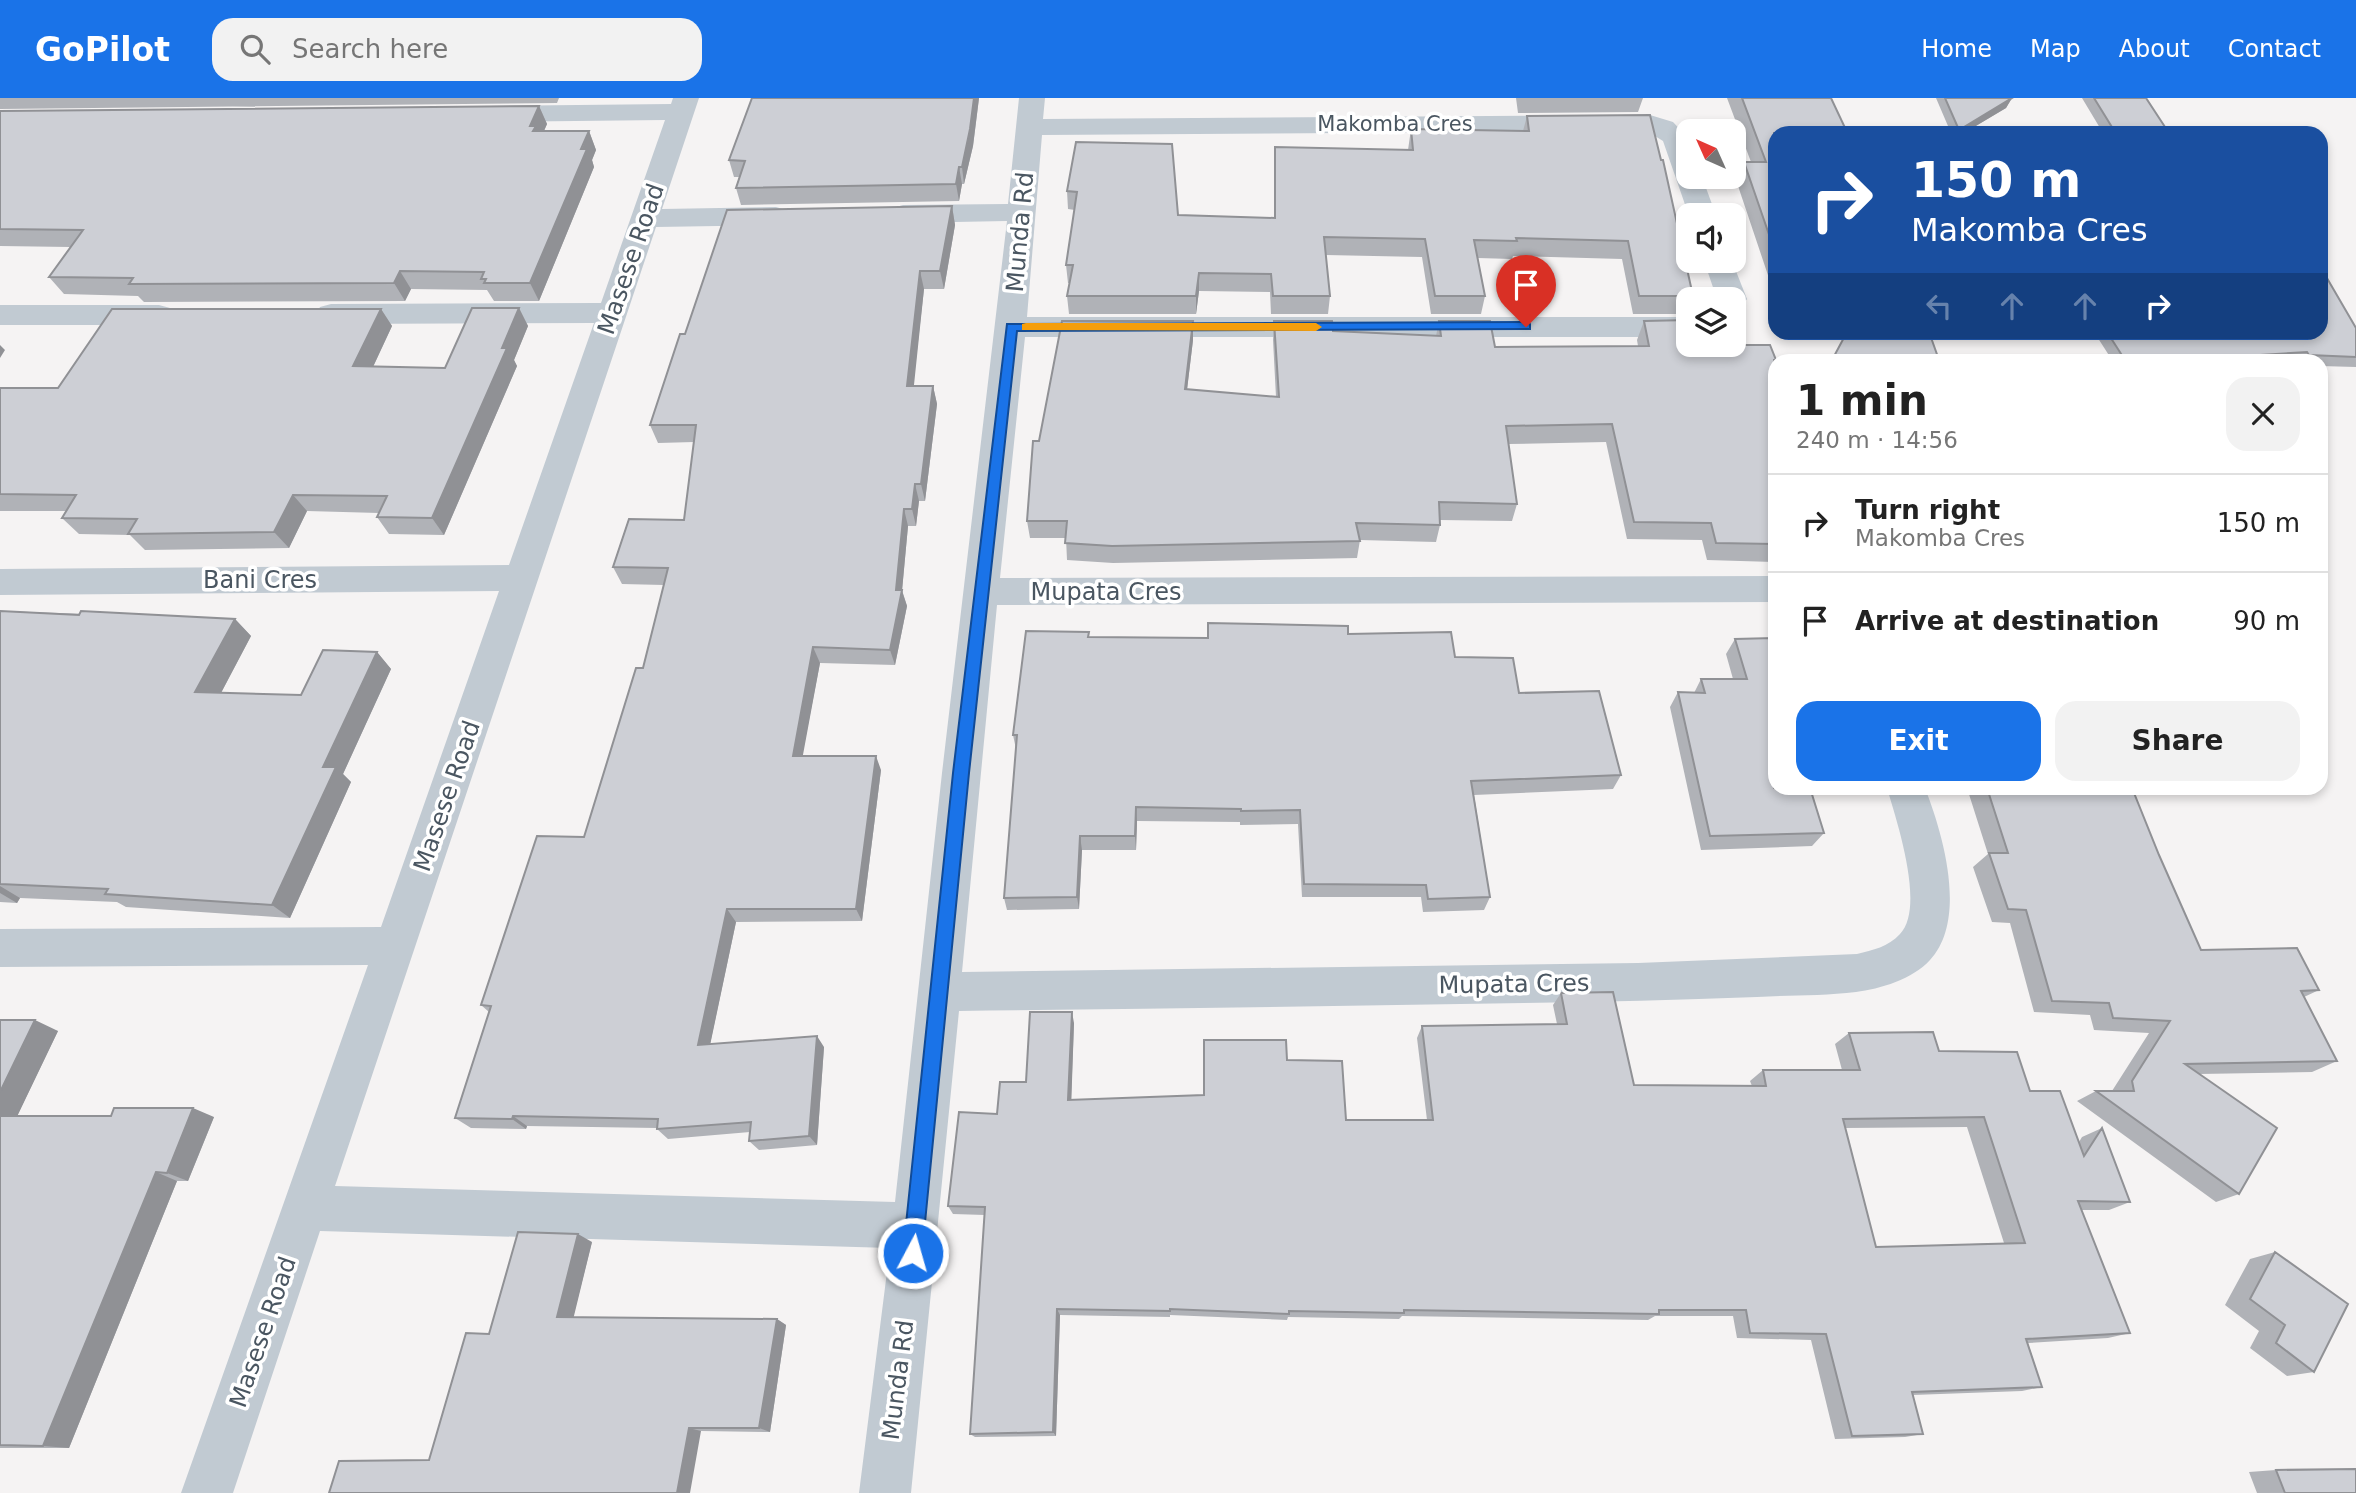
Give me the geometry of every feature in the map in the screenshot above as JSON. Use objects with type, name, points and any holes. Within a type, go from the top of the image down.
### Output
[{"type":"street","points":[[458,114],[683,105]]},
{"type":"street","name":"Masese Road","points":[[207,1493],[683,105]]},
{"type":"street","name":"Munda Rd","points":[[885,1493],[916,1226],[1011,327],[1030,113]]},
{"type":"street","name":"Makomba Cres","points":[[1030,113],[1650,123],[1664,128],[1675,138],[1698,203]]},
{"type":"street","points":[[883,214],[1023,212]]},
{"type":"street","points":[[645,218],[799,215]]},
{"type":"street","points":[[306,314],[612,313]]},
{"type":"street","points":[[0,315],[181,315]]},
{"type":"street","points":[[1011,327],[1676,327]]},
{"type":"street","name":"Bani Cres","points":[[0,582],[521,578]]},
{"type":"street","name":"Mupata Cres","points":[[983,592],[1768,589]]},
{"type":"street","name":"Mupata Cres","points":[[939,992],[1638,982],[1857,974],[1884,969],[1906,958],[1922,940],[1931,913],[1928,874],[1908,795]]},
{"type":"street","points":[[0,948],[396,946]]},
{"type":"street","points":[[305,1208],[916,1226]]},
{"type":"building","points":[[752,98],[974,98],[970,129],[956,184],[736,188],[745,161],[729,160]]},
{"type":"building","points":[[1742,98],[1831,98],[1844,126],[1768,126],[1768,232],[1746,162],[1766,162]]},
{"type":"building","points":[[1945,98],[2012,98],[1966,126],[1957,126]]},
{"type":"building","points":[[2094,98],[2146,98],[2164,126],[2111,126]]},
{"type":"building","points":[[539,106],[530,126],[536,126],[533,131],[589,131],[581,149],[587,149],[530,283],[484,283],[486,279],[481,279],[484,272],[400,271],[394,283],[129,284],[133,278],[49,277],[83,230],[0,229],[0,111]]},
{"type":"building","points":[[1650,115],[1676,219],[1676,273],[1688,273],[1691,287],[1676,287],[1676,296],[1639,296],[1628,241],[1516,238],[1517,241],[1474,240],[1485,296],[1435,296],[1425,239],[1324,237],[1330,296],[1273,296],[1271,274],[1199,273],[1196,296],[1067,296],[1073,265],[1066,265],[1077,192],[1067,191],[1076,142],[1172,144],[1178,215],[1275,218],[1275,147],[1413,150],[1411,129],[1529,131],[1527,116]]},
{"type":"building","points":[[952,206],[940,271],[920,271],[907,386],[933,386],[921,484],[915,484],[912,509],[904,509],[896,590],[902,590],[890,650],[813,647],[793,756],[876,756],[856,909],[727,909],[698,1045],[817,1036],[809,1136],[749,1141],[751,1122],[657,1129],[658,1119],[513,1116],[512,1119],[455,1118],[491,1006],[481,1005],[537,836],[584,837],[636,668],[643,668],[668,568],[613,567],[629,519],[684,520],[696,425],[650,425],[680,334],[685,334],[727,210]]},
{"type":"building","points":[[2328,280],[2356,328],[2356,357],[2307,352],[2121,354],[2112,340],[2328,340]]},
{"type":"building","points":[[472,308],[519,308],[502,348],[507,348],[432,518],[377,517],[387,496],[293,495],[274,532],[128,534],[137,519],[62,518],[76,495],[0,494],[0,388],[58,388],[112,309],[381,309],[353,366],[445,368]]},
{"type":"building","points":[[1676,320],[1676,357],[1746,357],[1746,345],[1770,345],[1774,354],[1768,354],[1768,544],[1716,543],[1711,523],[1634,522],[1612,424],[1506,426],[1517,504],[1439,502],[1440,525],[1356,523],[1360,541],[1112,546],[1065,543],[1067,521],[1027,521],[1033,441],[1039,441],[1062,321],[1193,321],[1185,389],[1279,397],[1274,321],[1332,321],[1333,331],[1441,336],[1439,321],[1490,321],[1495,347],[1649,346],[1644,321]]},
{"type":"building","points":[[1843,340],[1932,340],[1937,354],[1835,354]]},
{"type":"building","points":[[0,611],[79,615],[81,611],[235,619],[195,692],[301,695],[323,650],[377,652],[323,767],[336,767],[272,905],[105,894],[108,889],[0,884]]},
{"type":"building","points":[[1208,623],[1348,626],[1348,634],[1451,632],[1455,657],[1513,658],[1519,693],[1599,691],[1621,775],[1471,781],[1490,897],[1428,899],[1426,885],[1304,884],[1300,810],[1136,807],[1135,836],[1080,836],[1077,897],[1004,898],[1017,735],[1013,735],[1026,631],[1089,632],[1088,637],[1208,638]]},
{"type":"building","points":[[1768,638],[1768,795],[1812,795],[1824,833],[1710,836],[1678,692],[1705,693],[1701,679],[1747,679],[1735,639]]},
{"type":"building","points":[[1989,795],[2135,795],[2201,950],[2297,948],[2319,990],[2301,991],[2337,1061],[2185,1064],[2277,1128],[2239,1194],[2096,1091],[2134,1091],[2132,1081],[2170,1021],[2113,1018],[2109,1003],[2052,1001],[2026,910],[2008,909],[1989,853],[2008,853]]},
{"type":"building","points":[[1613,992],[1634,1085],[1766,1086],[1763,1070],[1860,1070],[1849,1033],[1933,1032],[1939,1051],[2017,1052],[2030,1091],[2060,1091],[2084,1156],[2102,1128],[2130,1202],[2078,1201],[2130,1333],[2026,1339],[2042,1387],[1912,1392],[1923,1434],[1852,1436],[1826,1334],[1750,1333],[1746,1310],[1659,1310],[1659,1314],[1404,1310],[1404,1313],[1289,1311],[1289,1314],[1170,1309],[1057,1309],[1053,1432],[970,1434],[985,1207],[948,1206],[959,1112],[997,1114],[1000,1082],[1026,1082],[1030,1012],[1072,1012],[1068,1100],[1204,1095],[1204,1040],[1286,1040],[1287,1060],[1342,1061],[1346,1120],[1433,1120],[1422,1026],[1567,1024],[1561,993]],"holes":[[[1984,1117],[2025,1243],[1876,1247],[1843,1119]]]},
{"type":"building","points":[[0,1020],[35,1020],[0,1092]]},
{"type":"building","points":[[114,1108],[193,1108],[167,1173],[156,1172],[43,1446],[0,1445],[0,1116],[111,1116]]},
{"type":"building","points":[[518,1232],[578,1234],[557,1317],[777,1319],[759,1428],[689,1428],[677,1493],[329,1493],[339,1461],[429,1460],[466,1333],[489,1334]]},
{"type":"building","points":[[2275,1252],[2348,1304],[2314,1372],[2276,1343],[2285,1325],[2250,1299]]},
{"type":"building","points":[[2356,1469],[2356,1493],[2285,1493],[2276,1470]]},
{"type":"slow traffic","points":[[1026,327],[1316,327]]},
{"type":"route","points":[[913,1253],[961,773],[1011,327],[1526,327]]}]
